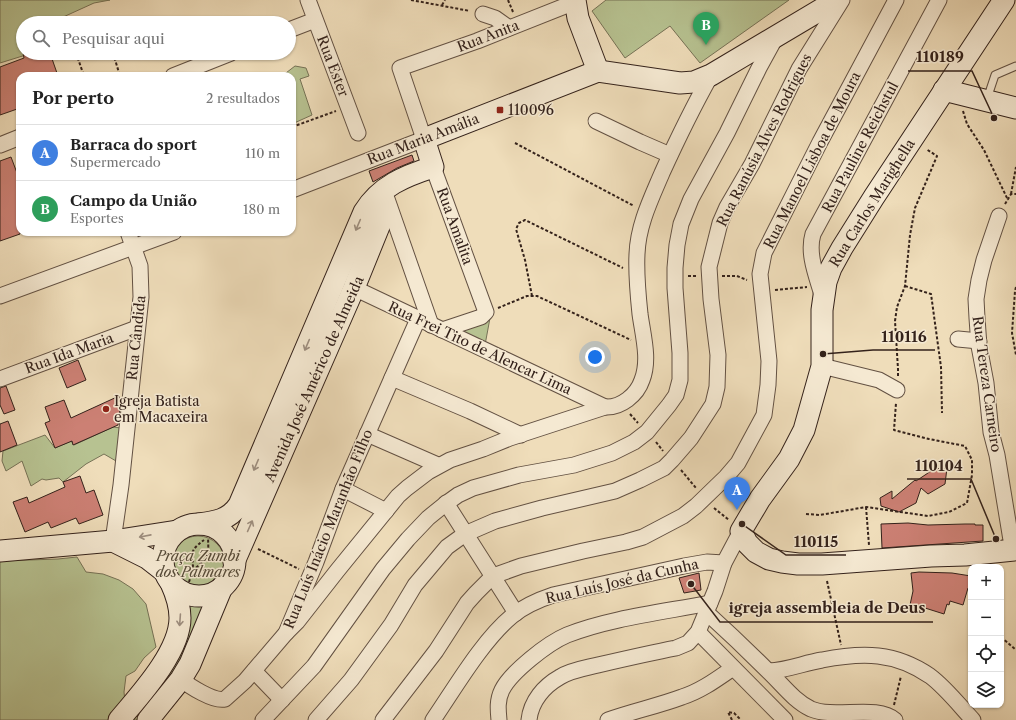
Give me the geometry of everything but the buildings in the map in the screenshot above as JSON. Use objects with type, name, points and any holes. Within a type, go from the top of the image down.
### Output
[{"type":"street","name":"Rua Ester","points":[[308,0],[358,133]]},
{"type":"street","points":[[575,1],[578,18],[598,71],[680,83],[694,82],[710,75],[837,0]]},
{"type":"street","name":"Rua Ranúsia Alves Rodrigues","points":[[316,720],[351,680],[390,625],[415,585],[447,547],[465,534],[494,521],[615,491],[640,480],[658,471],[672,460],[702,423],[713,404],[718,379],[718,355],[711,299],[709,267],[720,223],[800,69],[842,0]]},
{"type":"street","name":"Rua Manoel Lisboa de Moura","points":[[382,720],[436,651],[467,603],[493,576],[521,566],[643,537],[683,516],[696,506],[738,463],[764,416],[768,391],[769,361],[760,274],[764,253],[820,142],[896,0]]},
{"type":"street","name":"Rua Pauline Reichstul","points":[[824,299],[814,270],[811,238],[939,0]]},
{"type":"street","name":"Rua Carlos Marighella","points":[[737,538],[760,499],[790,459],[804,430],[822,366],[821,325],[828,275],[838,254],[912,139],[952,92],[1004,0]]},
{"type":"street","name":"Rua Anita","points":[[424,139],[400,68],[477,41],[575,1]]},
{"type":"street","points":[[483,14],[495,18],[509,28]]},
{"type":"street","points":[[296,27],[315,20]]},
{"type":"street","points":[[263,720],[314,666],[383,569],[408,539],[428,518],[446,503],[473,488],[519,475],[574,465],[612,453],[634,442],[647,432],[669,405],[676,395],[680,380],[681,367],[674,268],[681,224],[691,199],[727,133],[776,36]]},
{"type":"street","points":[[183,72],[213,60]]},
{"type":"street","name":"Rua Maria Amália","points":[[296,188],[598,71]]},
{"type":"street","points":[[286,632],[297,622],[386,511],[407,488],[438,465],[605,407],[617,406],[631,397],[639,388],[642,380],[645,358],[638,292],[637,251],[645,212],[670,155],[710,75]]},
{"type":"street","points":[[952,92],[1016,108]]},
{"type":"street","points":[[596,121],[670,155]]},
{"type":"street","points":[[0,145],[16,139]]},
{"type":"street","name":"Rua Amalita","points":[[424,139],[433,168],[486,313]]},
{"type":"street","name":"Avenida José Américo de Almeida","points":[[199,524],[219,521],[226,518],[235,511],[239,505],[367,207],[382,192],[401,178],[433,168]]},
{"type":"street","points":[[382,192],[430,324],[481,317],[486,313]]},
{"type":"street","name":"Avenida José Américo de Almeida","points":[[234,562],[354,288],[384,214],[382,192]]},
{"type":"street","name":"Rua Tereza Carneiro","points":[[999,216],[984,260],[976,298],[979,341],[986,383],[991,432],[997,455],[1008,525],[1015,551]]},
{"type":"street","name":"Rua Cândida","points":[[113,541],[121,485],[141,297],[141,274],[129,236]]},
{"type":"street","points":[[0,296],[163,236]]},
{"type":"street","name":"Rua Frei Tito de Alencar Lima","points":[[354,288],[605,407]]},
{"type":"street","name":"Rua Luís Inácio Maranhão Filho","points":[[181,679],[212,697],[222,700],[226,699],[254,671],[286,632],[314,568],[343,489],[392,378],[430,324]]},
{"type":"street","name":"Rua Ida Maria","points":[[0,379],[137,328]]},
{"type":"street","points":[[958,340],[979,341]]},
{"type":"street","points":[[822,366],[879,380],[897,390]]},
{"type":"street","points":[[392,378],[470,411],[521,435]]},
{"type":"street","points":[[367,434],[438,465]]},
{"type":"street","points":[[343,489],[386,511]]},
{"type":"street","points":[[446,503],[516,613]]},
{"type":"street","points":[[0,551],[113,541],[177,531],[187,526],[199,524],[208,525],[224,535],[234,552],[233,571],[222,587],[192,659],[181,679],[148,720]]},
{"type":"street","points":[[177,531],[169,539],[164,550],[163,561],[178,589],[187,594],[196,596],[210,594],[222,587]]},
{"type":"street","points":[[529,720],[532,706],[538,697],[545,688],[561,676],[594,666],[682,646],[688,643],[698,632],[724,563],[737,538],[747,543],[756,552],[769,559],[798,564],[822,564],[1015,551]]},
{"type":"street","points":[[113,541],[147,558],[174,581],[180,611],[180,620],[176,640],[160,667],[120,720]]},
{"type":"street","name":"Rua Luís José da Cunha","points":[[433,720],[491,637],[516,613],[542,599],[553,596],[684,566],[707,562],[724,563]]},
{"type":"street","points":[[314,568],[337,571]]},
{"type":"street","points":[[708,607],[796,699],[812,709],[821,712],[837,713],[873,712],[893,719]]},
{"type":"street","points":[[499,720],[497,707],[502,690],[520,667],[542,650],[566,636],[616,620],[708,607]]},
{"type":"street","points":[[698,632],[785,720]]},
{"type":"street","points":[[769,672],[792,669],[814,662],[844,656],[872,655],[906,662],[931,677],[973,720]]},
{"type":"street","points":[[608,720],[682,697],[707,686],[733,668]]},
{"type":"street","points":[[254,671],[282,700]]},
{"type":"lane","points":[[986,101],[995,75],[1016,66]]},
{"type":"path","points":[[410,0],[483,14]]},
{"type":"path","points":[[442,5],[445,0]]},
{"type":"path","points":[[78,60],[83,72]]},
{"type":"path","points":[[115,60],[119,72]]},
{"type":"path","points":[[952,92],[967,124],[984,150],[1008,200]]},
{"type":"path","points":[[296,126],[349,106]]},
{"type":"path","points":[[806,514],[820,515],[866,507],[928,516],[949,512],[967,503],[972,475],[972,460],[965,446],[894,430],[898,368],[895,321],[897,307],[905,286],[910,235],[915,208],[937,156],[912,139]]},
{"type":"path","points":[[515,143],[645,212]]},
{"type":"path","points":[[999,216],[1011,194],[1016,167]]},
{"type":"path","points":[[1011,194],[1016,194]]},
{"type":"path","points":[[532,296],[525,260],[516,229],[519,223],[525,220],[638,275]]},
{"type":"path","points":[[905,286],[932,294],[941,367],[942,413]]},
{"type":"path","points":[[1016,287],[1014,291],[1012,333],[1016,355]]},
{"type":"path","points":[[486,313],[527,296],[537,296],[644,346]]},
{"type":"path","points":[[866,507],[871,560]]},
{"type":"path","points":[[174,581],[192,571],[206,560],[208,553],[208,537],[194,547],[191,554],[192,571]]},
{"type":"path","points":[[255,548],[314,568]]},
{"type":"path","points":[[822,564],[844,656]]},
{"type":"path","points":[[1004,640],[1016,650]]},
{"type":"path","points":[[893,719],[906,662]]},
{"type":"path","points":[[732,720],[728,712],[734,713],[741,720]]},
{"type":"green space","points":[[0,0],[110,0],[94,3],[65,16],[16,16],[16,58],[0,63]]},
{"type":"green space","points":[[606,0],[789,0],[700,63],[670,26],[625,58],[592,11]]},
{"type":"green space","points":[[295,66],[306,68],[309,76],[300,79],[312,115],[296,122],[296,72],[287,72]]},
{"type":"green space","points":[[490,318],[485,345],[454,330]]},
{"type":"green space","points":[[113,427],[121,428],[116,461],[104,454],[86,464],[63,482],[59,478],[46,480],[42,479],[31,486],[22,461],[6,471],[2,461],[3,451],[45,435],[55,448],[71,441],[74,445]]},
{"type":"green space","name":"Praça Zumbi dos Palmares","points":[[193,536],[203,536],[213,540],[221,548],[225,558],[225,568],[221,578],[213,586],[203,590],[193,590],[183,586],[175,578],[171,568],[171,558],[175,548],[183,540]]},
{"type":"green space","points":[[77,557],[86,572],[103,574],[119,580],[133,589],[146,604],[156,647],[144,658],[135,671],[126,676],[124,692],[125,702],[113,720],[0,720],[0,561]]},
{"type":"green space","points":[[188,598],[206,598],[206,620],[143,720],[125,720]]},
{"type":"place","name":"Campo da União","points":[[706,45]]},
{"type":"place","name":"110096","points":[[500,110]]},
{"type":"place","name":"110189","points":[[994,118]]},
{"type":"place","name":"110116","points":[[823,354]]},
{"type":"place","name":"Igreja Batista em Macaxeira","points":[[106,409]]},
{"type":"place","name":"Barraca do sport","points":[[737,510]]},
{"type":"place","name":"110115","points":[[742,524]]},
{"type":"place","name":"110104","points":[[996,539]]},
{"type":"place","name":"igreja assembleia de Deus","points":[[691,584]]}]
